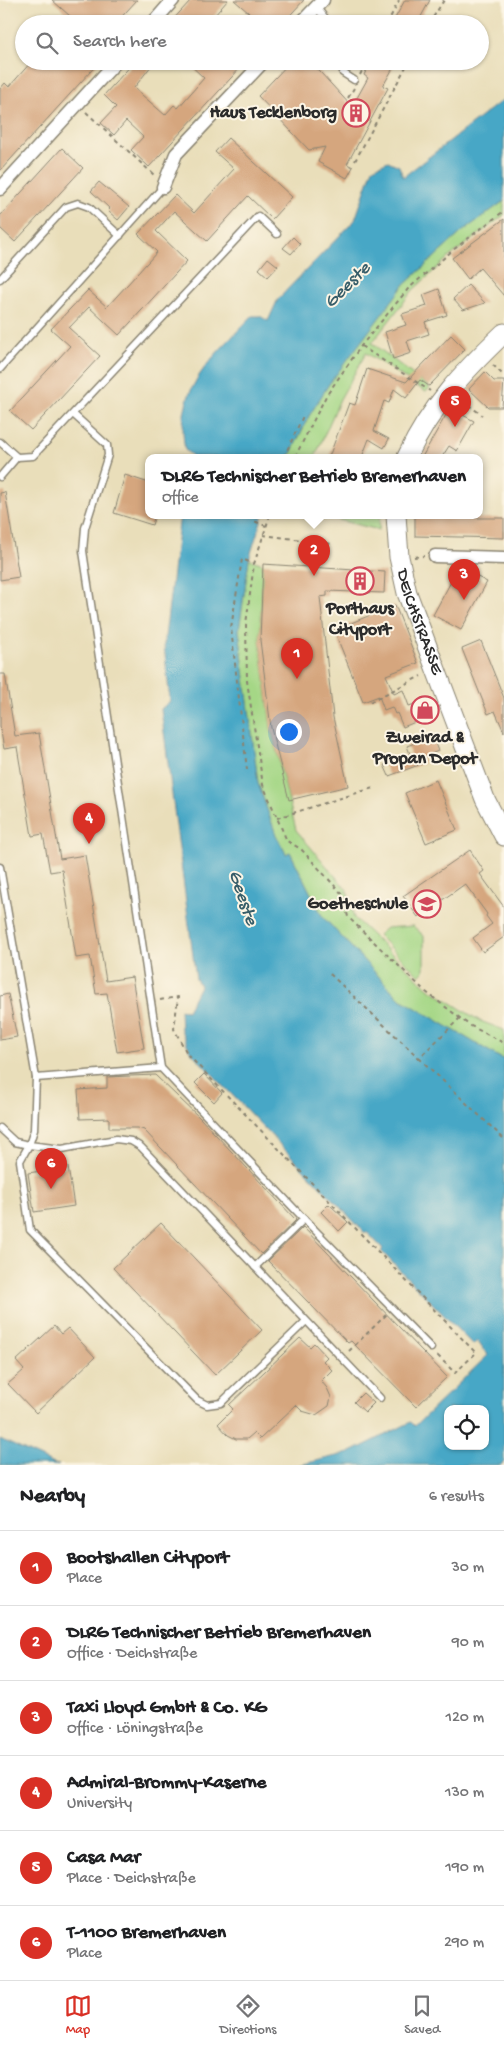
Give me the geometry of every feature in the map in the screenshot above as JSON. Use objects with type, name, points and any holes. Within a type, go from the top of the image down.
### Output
[{"type":"main road","points":[[408,454],[425,421],[445,394],[504,333]]},
{"type":"main road","name":"DEICHSTRASSE","points":[[396,519],[399,557],[407,594],[485,799],[504,836]]},
{"type":"street","points":[[160,15],[174,0]]},
{"type":"street","points":[[309,15],[319,4]]},
{"type":"street","points":[[0,189],[109,70]]},
{"type":"street","points":[[163,185],[176,154],[255,70]]},
{"type":"street","points":[[429,556],[504,558]]},
{"type":"lane","points":[[319,4],[325,15]]},
{"type":"lane","points":[[344,70],[343,73],[354,80]]},
{"type":"lane","points":[[0,369],[120,236],[163,185]]},
{"type":"lane","points":[[0,279],[66,207],[78,203],[89,207],[120,236]]},
{"type":"lane","points":[[0,442],[17,457],[33,456],[258,216],[277,234]]},
{"type":"lane","points":[[73,414],[107,444],[108,456],[85,528],[83,551],[161,1068],[304,1219],[431,1348]]},
{"type":"lane","points":[[0,477],[17,457]]},
{"type":"lane","points":[[0,867],[36,1078],[34,1130],[29,1145],[20,1161],[30,1230],[197,1400],[207,1405],[221,1403],[306,1321]]},
{"type":"lane","points":[[36,1078],[161,1068]]},
{"type":"lane","points":[[0,1128],[15,1142],[29,1145],[62,1149],[116,1140],[131,1141],[141,1147],[380,1398]]},
{"type":"lane","points":[[255,1266],[304,1219]]},
{"type":"path","points":[[392,15],[399,0]]},
{"type":"path","points":[[435,15],[444,0]]},
{"type":"path","points":[[355,161],[404,70]]},
{"type":"path","points":[[78,104],[163,185]]},
{"type":"path","points":[[297,454],[326,396],[361,346],[408,289],[453,250],[504,211]]},
{"type":"path","points":[[361,346],[482,415]]},
{"type":"path","points":[[285,454],[303,416]]},
{"type":"path","points":[[255,519],[254,521],[266,526]]},
{"type":"path","points":[[269,519],[254,564],[246,624],[248,681],[263,785],[287,841],[302,849],[344,895],[348,917],[426,992],[460,1018],[504,1043]]},
{"type":"path","points":[[263,535],[333,544]]},
{"type":"path","points":[[410,557],[429,556]]},
{"type":"path","points":[[248,770],[232,628],[242,559],[254,564]]},
{"type":"path","points":[[370,702],[422,676]]},
{"type":"path","points":[[277,818],[373,788]]},
{"type":"path","points":[[330,974],[504,1139]]},
{"type":"path","points":[[151,1002],[178,997],[174,1029],[188,1055],[476,1353],[455,1373],[431,1348]]},
{"type":"path","points":[[419,1058],[460,1018]]},
{"type":"path","points":[[342,1358],[392,1309]]},
{"type":"green space","points":[[504,201],[504,215],[448,258],[413,290],[372,343],[430,388],[426,392],[366,353],[340,399],[316,454],[290,454],[309,416],[329,384],[404,285],[463,231]]},
{"type":"green space","points":[[336,519],[380,519],[379,530]]},
{"type":"green space","points":[[249,559],[263,564],[260,640],[271,728],[296,830],[347,890],[354,918],[428,988],[480,1021],[504,1030],[504,1060],[399,998],[322,916],[290,852],[286,854],[276,835],[258,783],[239,630]]},
{"type":"green space","points":[[413,926],[424,936],[424,971],[419,976],[378,935],[386,928]]},
{"type":"water","name":"Geeste","points":[[504,99],[504,201],[463,231],[404,285],[329,384],[309,416],[290,454],[190,454],[185,450],[183,428],[185,408],[199,375],[210,360],[252,316],[260,316],[268,321],[278,299],[355,220],[373,168],[388,161],[399,166],[403,177]]},
{"type":"water","name":"Geeste","points":[[180,519],[262,519],[249,559],[239,630],[258,783],[276,835],[286,854],[290,852],[322,916],[399,998],[504,1060],[504,1462],[501,1465],[299,1465],[349,1453],[411,1422],[415,1426],[488,1355],[477,1341],[473,1345],[381,1251],[383,1249],[367,1232],[365,1233],[190,1051],[181,1030],[180,1010],[187,1011],[200,986],[196,979],[161,709],[170,701],[164,645]]},
{"type":"water","points":[[0,1439],[54,1464],[59,1465],[0,1465]]},
{"type":"building","points":[[52,0],[137,0],[123,15],[69,15]]},
{"type":"building","points":[[191,0],[228,0],[215,15],[177,15]]},
{"type":"building","points":[[234,0],[304,0],[290,15],[251,15]]},
{"type":"building","points":[[405,0],[430,0],[422,15],[397,15]]},
{"type":"building","points":[[24,70],[92,70],[0,171],[0,89],[5,83],[9,87]]},
{"type":"building","points":[[127,70],[148,70],[134,88],[165,115],[174,105],[178,108],[204,78],[196,70],[238,70],[149,167],[131,150],[143,137],[126,121],[114,135],[101,123],[116,107],[104,95]]},
{"type":"building","points":[[283,70],[318,70],[352,107],[368,78],[364,75],[366,70],[392,70],[383,86],[388,88],[347,164],[353,167],[347,178],[318,162],[325,147],[309,150],[258,96]]},
{"type":"building","points":[[228,138],[292,197],[272,219],[248,196],[207,241],[174,211],[156,231],[187,261],[119,335],[89,307],[69,328],[100,356],[31,430],[10,411],[70,346],[51,329],[88,290],[107,307],[157,252],[138,234],[175,195],[194,213],[234,169],[215,152]]},
{"type":"building","points":[[62,148],[83,168],[15,242],[0,228],[0,216]]},
{"type":"building","points":[[99,182],[129,207],[118,220],[108,211],[110,209],[91,191]]},
{"type":"building","points":[[504,219],[504,296],[480,268],[468,279],[452,258]]},
{"type":"building","points":[[293,237],[300,244],[291,254],[283,248]]},
{"type":"building","points":[[268,258],[278,266],[268,277],[259,269]]},
{"type":"building","points":[[468,285],[485,303],[463,310],[453,299]]},
{"type":"building","points":[[439,289],[447,315],[425,322],[429,334],[407,341],[411,353],[393,359],[385,332],[406,325],[402,314],[427,306],[423,295]]},
{"type":"building","points":[[451,335],[465,349],[429,386],[420,380],[406,398],[394,389],[389,403],[384,401],[374,431],[389,439],[384,448],[369,439],[363,454],[330,454],[349,403],[355,405],[367,369],[406,382]]},
{"type":"building","points":[[485,372],[494,381],[504,381],[502,407],[488,407],[469,389]]},
{"type":"building","points":[[450,408],[474,421],[457,451],[449,446],[444,454],[424,454]]},
{"type":"building","points":[[125,475],[145,482],[145,519],[154,519],[152,525],[114,513]]},
{"type":"building","points":[[5,492],[19,577],[0,580],[0,493]]},
{"type":"building","points":[[504,518],[504,538],[415,536],[415,519]]},
{"type":"building","points":[[263,564],[385,572],[384,593],[327,591],[327,596],[320,597],[333,717],[348,786],[289,800],[271,728],[260,640]]},
{"type":"building","points":[[459,567],[487,582],[461,630],[433,615]]},
{"type":"building","points":[[395,605],[418,663],[386,675],[394,694],[403,690],[409,706],[429,699],[435,714],[403,727],[392,707],[384,710],[379,696],[363,702],[334,630]]},
{"type":"building","points":[[481,641],[504,698],[504,732],[495,711],[488,714],[462,649]]},
{"type":"building","points":[[0,674],[5,674],[15,736],[39,733],[60,859],[85,855],[106,981],[132,977],[144,1048],[117,1052],[107,993],[96,994],[90,956],[76,958],[62,870],[50,872],[43,834],[32,836],[17,747],[4,749],[0,726]]},
{"type":"building","points":[[432,736],[438,751],[422,758],[424,763],[389,776],[384,765],[410,754],[407,746]]},
{"type":"building","points":[[436,780],[457,830],[426,843],[405,793]]},
{"type":"building","points":[[470,850],[484,871],[480,874],[504,907],[504,937],[483,952],[473,938],[492,924],[465,884],[418,917],[403,896]]},
{"type":"building","points":[[8,994],[17,1037],[0,1040],[0,996]]},
{"type":"building","points":[[204,1074],[222,1093],[214,1102],[195,1083]]},
{"type":"building","points":[[155,1075],[200,1118],[296,1220],[261,1254],[144,1130],[138,1128],[109,1128],[109,1118],[80,1119],[78,1090],[107,1088],[107,1077]]},
{"type":"building","points":[[68,1167],[74,1206],[34,1212],[28,1173]]},
{"type":"building","points":[[329,1204],[348,1222],[339,1231],[321,1212]]},
{"type":"building","points":[[161,1223],[262,1330],[215,1375],[113,1268]]},
{"type":"building","points":[[303,1227],[447,1377],[416,1407],[351,1341],[348,1343],[268,1261]]},
{"type":"building","points":[[54,1326],[61,1334],[68,1328],[95,1357],[36,1413],[8,1384],[24,1370],[16,1361]]},
{"type":"building","points":[[300,1338],[310,1347],[314,1343],[327,1357],[323,1361],[332,1370],[321,1381],[331,1397],[329,1406],[316,1415],[302,1411],[296,1405],[260,1439],[254,1433],[247,1439],[236,1439],[228,1435],[218,1424],[233,1409],[229,1405]]},
{"type":"building","points":[[363,1393],[374,1403],[365,1412],[354,1402]]},
{"type":"place","name":"Haus Tecklenborg","points":[[356,113]]},
{"type":"place","name":"Casa Mar","points":[[455,427]]},
{"type":"place","name":"DLRG Technischer Betrieb Bremerhaven","points":[[314,576]]},
{"type":"place","name":"Porthaus Cityport","points":[[360,581]]},
{"type":"place","name":"Taxi Lloyd GmbH & Co. KG","points":[[464,600]]},
{"type":"place","name":"Bootshallen Cityport","points":[[297,679]]},
{"type":"place","name":"Zweirad & Propan Depot","points":[[425,710]]},
{"type":"place","name":"Admiral-Brommy-Kaserne","points":[[89,844]]},
{"type":"place","name":"Goetheschule","points":[[427,904]]},
{"type":"place","name":"T-1100 Bremerhaven","points":[[51,1189]]}]
